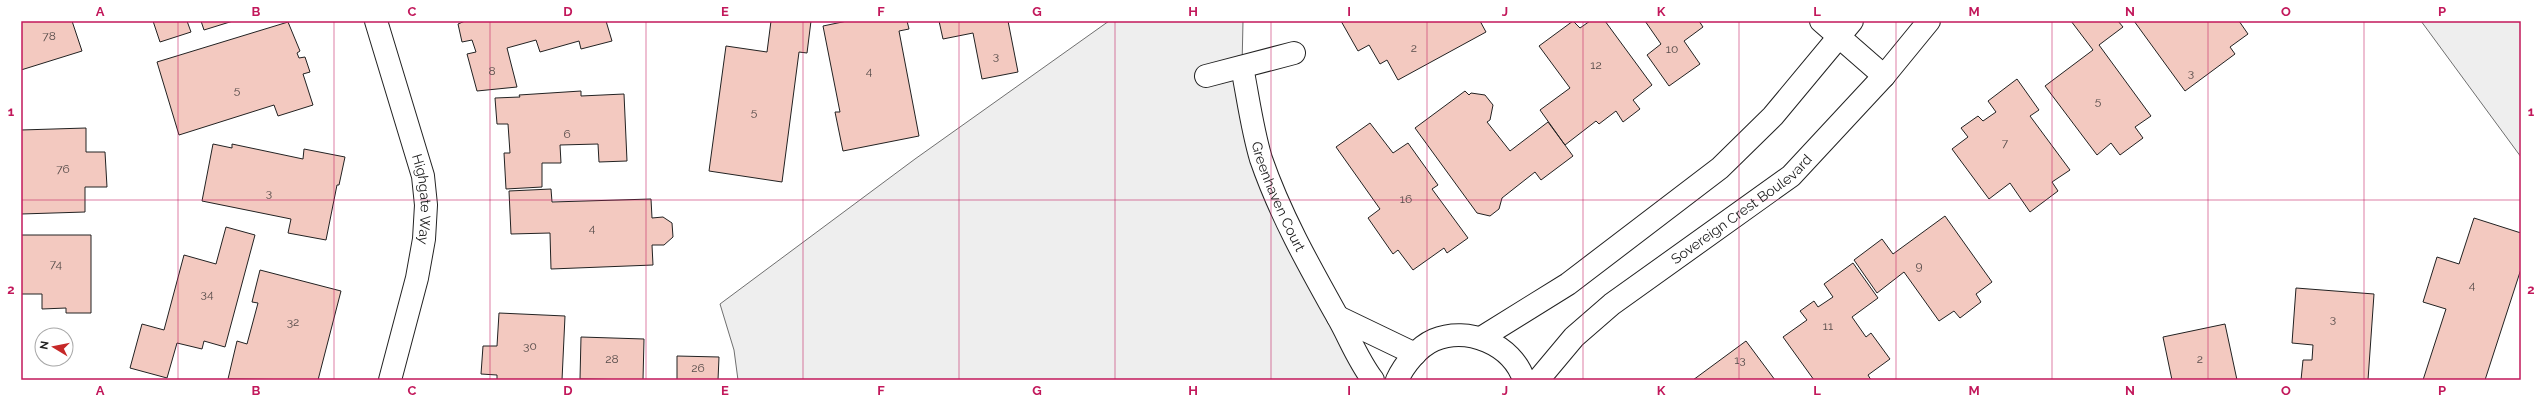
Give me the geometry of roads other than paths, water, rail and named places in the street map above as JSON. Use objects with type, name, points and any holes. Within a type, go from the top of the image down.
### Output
[{"type":"street","name":"Highgate Way","points":[[376,21],[423,176],[426,205],[424,239],[417,278],[390,380]]},
{"type":"street","points":[[1821,21],[1845,29],[1884,76]]},
{"type":"street","name":"Sovereign Crest Boulevard","points":[[1538,380],[1574,337],[1612,304],[1791,176],[1884,76],[1929,21]]},
{"type":"street","points":[[1481,338],[1568,284],[1720,168],[1773,116],[1845,29]]},
{"type":"street","points":[[1206,76],[1294,53]]},
{"type":"street","name":"Greenhaven Court","points":[[1242,67],[1262,158],[1305,260],[1338,317],[1360,364],[1373,380]]},
{"type":"street","points":[[1338,317],[1415,354]]},
{"type":"street","points":[[1397,380],[1415,354],[1433,340],[1456,334],[1481,338],[1505,351],[1521,372],[1524,380]]}]
